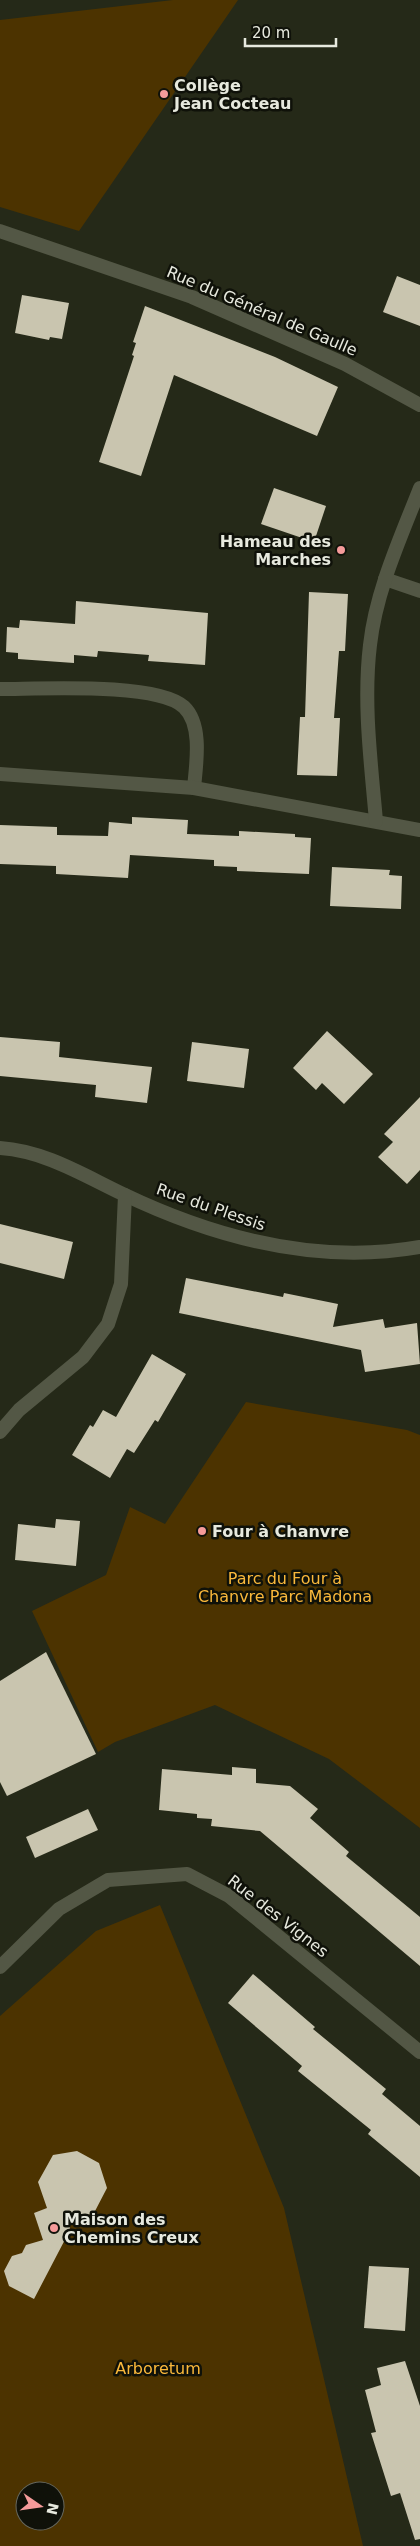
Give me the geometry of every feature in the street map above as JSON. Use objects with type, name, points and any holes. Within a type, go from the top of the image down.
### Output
[{"type":"street","name":"Rue du Général de Gaulle","points":[[0,231],[192,297],[345,364],[420,406]]},
{"type":"street","points":[[376,821],[368,731],[370,644],[385,578],[420,488]]},
{"type":"street","points":[[385,578],[420,591]]},
{"type":"street","points":[[0,689],[132,691],[168,698],[185,708],[197,733],[194,788]]},
{"type":"street","points":[[0,774],[194,788],[420,830]]},
{"type":"street","name":"Rue du Plessis","points":[[0,1148],[21,1149],[69,1166],[125,1194],[252,1242],[315,1252],[404,1250],[420,1247]]},
{"type":"street","points":[[0,1432],[19,1410],[83,1357],[108,1324],[121,1284],[125,1194]]},
{"type":"street","name":"Rue des Vignes","points":[[0,1967],[59,1909],[108,1880],[186,1874],[229,1896],[420,2052]]},
{"type":"green space","points":[[173,0],[238,0],[79,231],[0,207],[0,20]]},
{"type":"green space","name":"Parc du Four à Chanvre Parc Madona","points":[[246,1402],[407,1430],[420,1435],[420,1828],[329,1759],[215,1705],[115,1742],[98,1752],[32,1611],[106,1575],[130,1507],[165,1524]]},
{"type":"green space","name":"Arboretum","points":[[160,1905],[284,2208],[363,2546],[0,2546],[0,2016],[96,1931]]},
{"type":"building","points":[[397,276],[420,285],[420,326],[383,312]]},
{"type":"building","points":[[22,295],[69,303],[62,339],[50,337],[49,340],[15,333]]},
{"type":"building","points":[[145,306],[275,357],[338,387],[317,436],[174,375],[141,476],[99,462],[134,356],[132,355],[136,343],[133,342]]},
{"type":"building","points":[[274,488],[326,506],[314,542],[261,524]]},
{"type":"building","points":[[309,592],[348,594],[345,651],[339,651],[334,718],[340,718],[337,776],[297,775],[300,717],[305,717]]},
{"type":"building","points":[[76,601],[208,613],[205,665],[148,661],[149,655],[98,651],[97,657],[74,655],[74,663],[18,659],[18,653],[6,652],[7,627],[19,628],[20,620],[75,624]]},
{"type":"building","points":[[132,817],[188,820],[187,834],[239,836],[239,831],[295,834],[295,837],[311,838],[309,874],[237,871],[237,867],[214,866],[214,860],[130,855],[128,878],[56,874],[56,866],[0,864],[0,825],[57,827],[57,835],[108,836],[109,822],[132,824]]},
{"type":"building","points":[[332,867],[390,870],[389,875],[402,876],[401,909],[330,906]]},
{"type":"building","points":[[327,1031],[373,1074],[344,1104],[322,1083],[316,1090],[293,1068]]},
{"type":"building","points":[[0,1037],[60,1042],[59,1057],[152,1067],[147,1103],[95,1097],[96,1085],[0,1076]]},
{"type":"building","points":[[192,1042],[249,1049],[244,1088],[187,1081]]},
{"type":"building","points":[[420,1097],[420,1170],[407,1184],[378,1157],[393,1142],[384,1134]]},
{"type":"building","points":[[0,1224],[73,1242],[64,1279],[0,1263]]},
{"type":"building","points":[[186,1278],[283,1297],[284,1293],[338,1304],[333,1327],[383,1319],[385,1328],[417,1323],[420,1364],[365,1372],[361,1350],[179,1313]]},
{"type":"building","points":[[152,1354],[186,1374],[158,1422],[155,1420],[134,1453],[127,1449],[110,1478],[72,1455],[90,1425],[93,1427],[103,1410],[116,1417]]},
{"type":"building","points":[[56,1519],[80,1521],[76,1566],[15,1560],[18,1524],[55,1528]]},
{"type":"building","points":[[46,1652],[96,1754],[7,1796],[0,1782],[0,1681]]},
{"type":"building","points":[[232,1767],[256,1769],[256,1783],[290,1786],[318,1809],[310,1818],[349,1852],[346,1856],[420,1917],[420,1966],[260,1831],[211,1826],[212,1819],[197,1818],[197,1814],[159,1810],[162,1769],[232,1775]]},
{"type":"building","points":[[88,1809],[98,1830],[35,1858],[26,1837]]},
{"type":"building","points":[[253,1974],[315,2027],[313,2029],[386,2089],[382,2094],[420,2126],[420,2177],[368,2134],[371,2130],[298,2071],[302,2066],[228,2003]]},
{"type":"building","name":"Maison des Chemins Creux","points":[[77,2151],[99,2163],[107,2188],[94,2213],[69,2221],[70,2230],[34,2299],[9,2286],[4,2271],[12,2256],[22,2253],[26,2245],[43,2240],[34,2213],[47,2208],[38,2182],[53,2155]]},
{"type":"building","points":[[369,2266],[409,2268],[405,2331],[364,2328]]},
{"type":"building","points":[[405,2361],[420,2406],[420,2539],[415,2540],[400,2493],[391,2496],[371,2433],[376,2432],[365,2390],[381,2385],[377,2368]]},
{"type":"place","name":"Collège Jean Cocteau","points":[[164,94]]},
{"type":"place","name":"Hameau des Marches","points":[[341,550]]},
{"type":"place","name":"Four à Chanvre","points":[[202,1531]]},
{"type":"place","name":"Maison des Chemins Creux","points":[[54,2228]]}]
